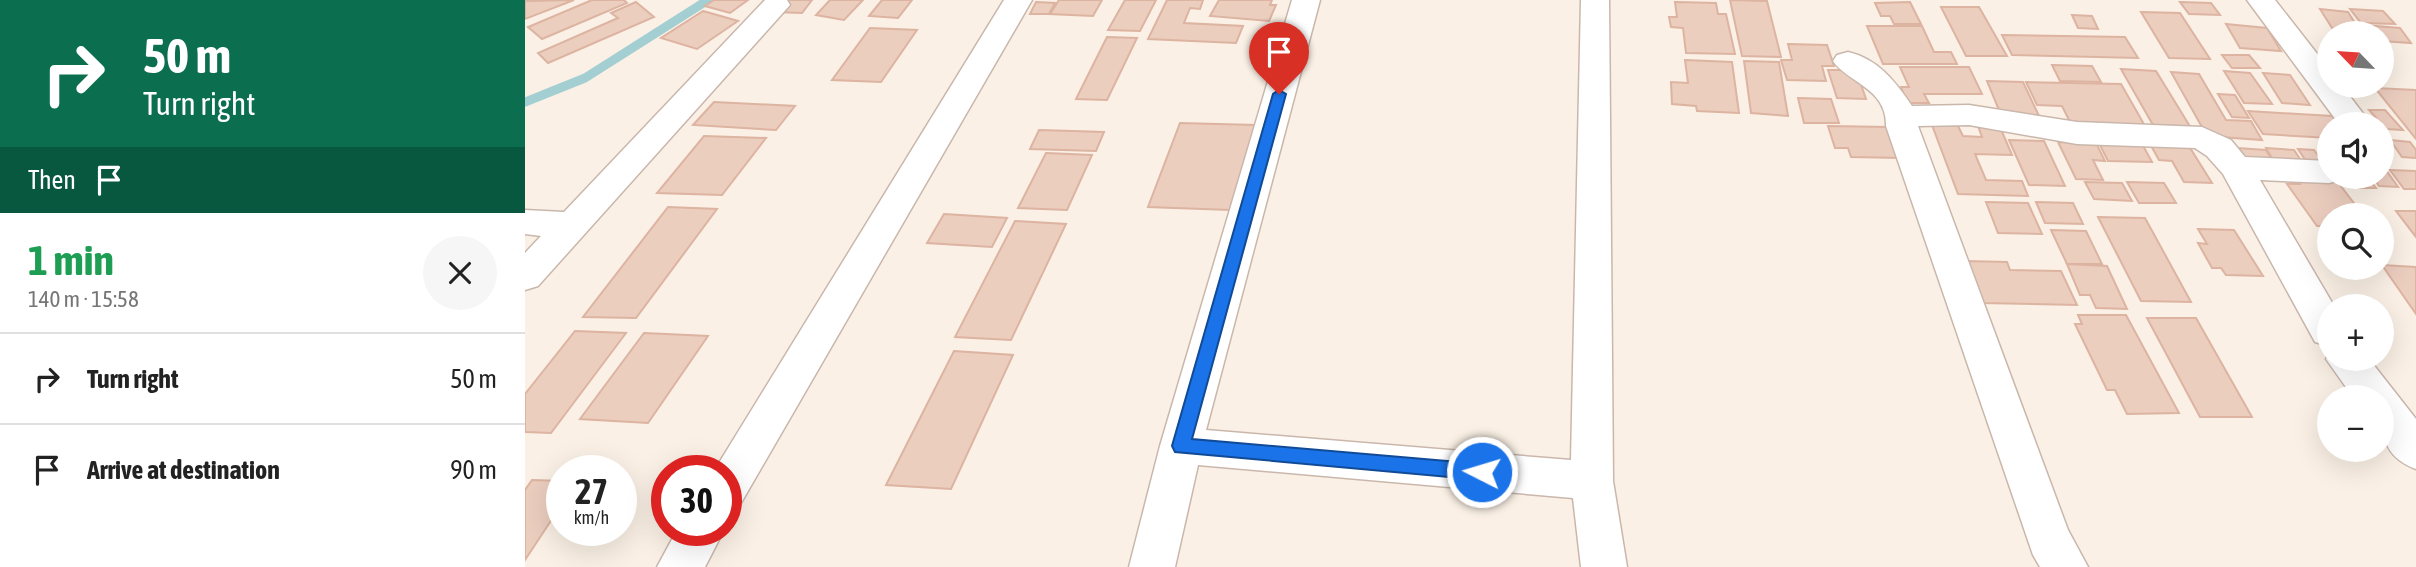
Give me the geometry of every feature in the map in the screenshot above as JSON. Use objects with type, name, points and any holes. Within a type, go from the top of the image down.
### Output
[{"type":"street","points":[[742,462],[1018,0]]},
{"type":"street","points":[[1152,567],[1181,446],[1306,0]]},
{"type":"street","points":[[1595,0],[1591,481],[1604,567]]},
{"type":"street","points":[[2261,0],[2346,112]]},
{"type":"street","points":[[525,276],[776,5]]},
{"type":"street","points":[[1847,61],[1863,68],[1886,87],[1902,116],[1902,126],[2005,420],[2049,540],[2065,567]]},
{"type":"street","points":[[1902,116],[1969,115],[2077,133],[2202,138],[2219,148],[2236,168],[2317,310]]},
{"type":"street","points":[[2236,168],[2317,171]]},
{"type":"street","points":[[525,222],[572,225]]},
{"type":"street","points":[[2355,371],[2366,385]]},
{"type":"street","points":[[2394,421],[2416,451]]},
{"type":"street","points":[[1181,446],[1591,481]]},
{"type":"street","points":[[680,567],[692,546]]},
{"type":"building","points":[[574,0],[525,19],[525,1]]},
{"type":"building","points":[[592,0],[624,0],[627,3],[542,39],[528,27]]},
{"type":"building","points":[[714,0],[748,0],[730,13],[705,6]]},
{"type":"building","points":[[784,0],[812,0],[802,13],[774,12]]},
{"type":"building","points":[[830,0],[863,0],[844,20],[816,15]]},
{"type":"building","points":[[882,0],[912,0],[898,18],[869,16]]},
{"type":"building","points":[[1059,0],[1102,0],[1093,16],[1050,14]]},
{"type":"building","points":[[1125,0],[1156,0],[1140,31],[1108,30]]},
{"type":"building","points":[[1167,0],[1203,0],[1200,9],[1190,8],[1184,23],[1243,26],[1236,43],[1148,39]]},
{"type":"building","points":[[1219,0],[1272,0],[1270,5],[1276,5],[1269,21],[1210,16]]},
{"type":"building","points":[[1730,0],[1767,1],[1781,57],[1742,56]]},
{"type":"building","points":[[636,2],[654,17],[548,63],[538,53],[618,18],[611,13]]},
{"type":"building","points":[[1036,2],[1055,3],[1049,14],[1030,14]]},
{"type":"building","points":[[1675,2],[1716,3],[1718,14],[1726,14],[1735,54],[1686,53],[1683,28],[1671,27],[1669,17],[1677,17]]},
{"type":"building","points":[[1910,2],[1921,24],[1894,24],[1890,16],[1881,16],[1875,3]]},
{"type":"building","points":[[2180,2],[2211,3],[2220,15],[2189,14]]},
{"type":"building","points":[[1941,7],[1979,7],[2007,56],[1966,56]]},
{"type":"building","points":[[2320,9],[2348,12],[2354,21],[2328,21]]},
{"type":"building","points":[[2350,9],[2383,11],[2392,21],[2359,21]]},
{"type":"building","points":[[703,11],[738,21],[697,49],[661,38]]},
{"type":"building","points":[[2141,12],[2180,13],[2210,59],[2169,58]]},
{"type":"building","points":[[2072,15],[2092,16],[2098,29],[2078,28]]},
{"type":"building","points":[[2226,24],[2267,28],[2281,51],[2240,48]]},
{"type":"building","points":[[1867,26],[1922,26],[1934,52],[1951,52],[1957,64],[1883,64]]},
{"type":"building","points":[[870,28],[917,30],[881,82],[832,80]]},
{"type":"building","points":[[2394,28],[2400,28],[2411,43],[2394,42]]},
{"type":"building","points":[[2002,35],[2125,37],[2138,58],[2012,55]]},
{"type":"building","points":[[1107,37],[1137,38],[1107,100],[1076,99]]},
{"type":"building","points":[[1788,44],[1827,45],[1834,66],[1822,66],[1826,81],[1787,80],[1781,60],[1792,60]]},
{"type":"building","points":[[2222,55],[2249,55],[2260,68],[2232,68]]},
{"type":"building","points":[[1685,60],[1732,62],[1739,113],[1697,111],[1696,106],[1672,104],[1671,82],[1688,83]]},
{"type":"building","points":[[1744,61],[1779,62],[1788,116],[1751,113]]},
{"type":"building","points":[[2052,65],[2092,66],[2101,82],[2060,81]]},
{"type":"building","points":[[1900,67],[1969,67],[1982,94],[1924,94],[1929,103],[1907,103],[1901,87],[1909,87]]},
{"type":"building","points":[[2121,69],[2156,71],[2194,133],[2183,133],[2179,126],[2153,125]]},
{"type":"building","points":[[1828,70],[1856,70],[1866,99],[1837,98]]},
{"type":"building","points":[[2224,71],[2250,73],[2272,104],[2244,103]]},
{"type":"building","points":[[2171,72],[2199,74],[2226,120],[2251,121],[2262,140],[2207,136]]},
{"type":"building","points":[[2263,73],[2290,75],[2310,105],[2282,103]]},
{"type":"building","points":[[1987,81],[2023,82],[2039,116],[2001,115]]},
{"type":"building","points":[[2026,82],[2121,84],[2145,126],[2071,124],[2062,106],[2037,105]]},
{"type":"building","points":[[2394,89],[2416,90],[2416,139],[2383,98],[2394,98]]},
{"type":"building","points":[[2218,94],[2235,95],[2249,118],[2232,117]]},
{"type":"building","points":[[1798,98],[1831,99],[1839,123],[1804,123]]},
{"type":"building","points":[[714,102],[795,106],[776,130],[693,125]]},
{"type":"building","points":[[2369,110],[2387,112],[2371,112]]},
{"type":"building","points":[[2248,111],[2317,115],[2317,137],[2263,134]]},
{"type":"building","points":[[2394,120],[2403,130],[2394,129]]},
{"type":"building","points":[[1180,123],[1255,125],[1230,210],[1148,207]]},
{"type":"building","points":[[1932,125],[1958,126],[1963,136],[1982,137],[1978,126],[2000,127],[2012,155],[1975,154],[1986,180],[2022,181],[2028,196],[1958,194]]},
{"type":"building","points":[[1828,126],[1889,127],[1901,158],[1851,157],[1848,148],[1835,148]]},
{"type":"building","points":[[1039,130],[1104,132],[1096,151],[1030,149]]},
{"type":"building","points":[[704,136],[766,138],[722,195],[657,193]]},
{"type":"building","points":[[2009,140],[2044,141],[2065,186],[2029,185]]},
{"type":"building","points":[[2394,140],[2410,142],[2416,150],[2416,158],[2402,157],[2394,146]]},
{"type":"building","points":[[2098,141],[2141,142],[2152,162],[2108,161]]},
{"type":"building","points":[[2058,142],[2096,143],[2105,161],[2093,160],[2103,180],[2076,179]]},
{"type":"building","points":[[2149,142],[2187,143],[2212,183],[2184,182],[2172,161],[2159,160]]},
{"type":"building","points":[[2237,148],[2266,150],[2275,164],[2244,162]]},
{"type":"building","points":[[2266,148],[2294,150],[2304,165],[2275,163]]},
{"type":"building","points":[[2298,149],[2314,150],[2317,154],[2317,164],[2308,164]]},
{"type":"building","points":[[1046,153],[1092,155],[1067,210],[1018,208]]},
{"type":"building","points":[[2394,170],[2416,171],[2416,189],[2404,189],[2394,175]]},
{"type":"building","points":[[2297,180],[2317,180],[2317,189],[2343,189],[2354,203],[2317,203],[2317,226],[2287,184],[2300,184]]},
{"type":"building","points":[[2085,182],[2122,183],[2132,201],[2094,199]]},
{"type":"building","points":[[2127,182],[2164,183],[2176,203],[2139,203]]},
{"type":"building","points":[[1986,202],[2028,203],[2042,234],[1998,233]]},
{"type":"building","points":[[2036,202],[2073,203],[2083,224],[2045,223]]},
{"type":"building","points":[[668,207],[717,209],[636,318],[583,317]]},
{"type":"building","points":[[2396,211],[2416,211],[2416,237]]},
{"type":"building","points":[[944,214],[1007,218],[992,247],[927,243]]},
{"type":"building","points":[[2098,217],[2145,218],[2191,302],[2141,301]]},
{"type":"building","points":[[1015,221],[1066,224],[1011,340],[955,337]]},
{"type":"building","points":[[2198,229],[2234,230],[2263,276],[2226,275],[2221,268],[2212,268],[2198,243],[2207,244]]},
{"type":"building","points":[[2051,230],[2086,231],[2102,264],[2067,264]]},
{"type":"building","points":[[1964,261],[2007,262],[2010,270],[2061,271],[2077,305],[1980,303]]},
{"type":"building","points":[[2067,264],[2107,266],[2127,309],[2096,308],[2090,295],[2080,295]]},
{"type":"building","points":[[2394,266],[2416,267],[2416,314],[2392,280]]},
{"type":"building","points":[[2078,315],[2126,315],[2179,413],[2127,414],[2115,390],[2107,390],[2075,324],[2082,324]]},
{"type":"building","points":[[2147,318],[2196,318],[2252,417],[2200,417]]},
{"type":"building","points":[[575,331],[626,333],[551,433],[525,432],[525,394]]},
{"type":"building","points":[[644,333],[708,336],[648,423],[580,419]]},
{"type":"building","points":[[954,351],[1013,355],[951,489],[886,485]]},
{"type":"building","points":[[532,480],[546,480],[546,528],[525,560],[525,490]]},
{"type":"waterway","points":[[525,102],[585,78],[708,0]]},
{"type":"route","points":[[1279,94],[1181,446],[1482,472]]}]
